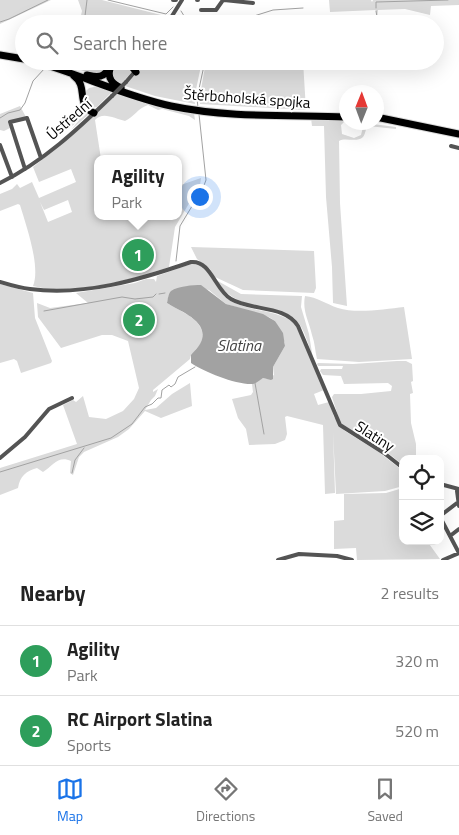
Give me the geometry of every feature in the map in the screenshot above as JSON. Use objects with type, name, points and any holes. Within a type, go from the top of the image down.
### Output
[{"type":"highway","points":[[0,54],[15,56]]},
{"type":"highway","name":"Štěrboholská spojka","points":[[62,70],[156,103],[198,109],[339,116]]},
{"type":"highway","name":"Štěrboholská spojka","points":[[70,70],[84,75],[133,73],[159,100],[198,109]]},
{"type":"highway","points":[[84,75],[101,76],[108,70]]},
{"type":"highway","points":[[65,71],[80,82],[82,100],[93,112]]},
{"type":"highway","points":[[93,112],[83,100],[84,91],[94,85],[108,87]]},
{"type":"highway","points":[[384,120],[459,135]]},
{"type":"street","points":[[173,15],[182,0]]},
{"type":"street","points":[[201,10],[216,10],[224,0],[254,3]]},
{"type":"street","name":"Ústřední","points":[[0,183],[41,158],[112,96],[133,73]]},
{"type":"street","points":[[25,169],[10,122],[27,118],[41,158]]},
{"type":"street","points":[[0,145],[12,177]]},
{"type":"street","points":[[451,146],[459,148]]},
{"type":"street","name":"Slatiny","points":[[0,282],[30,289],[76,291],[142,278],[196,262],[208,269],[218,286],[232,300],[284,314],[294,319],[340,425],[399,465]]},
{"type":"street","points":[[0,458],[25,437],[49,410],[72,398]]},
{"type":"street","points":[[444,485],[458,490],[458,505],[444,514]]},
{"type":"street","points":[[444,525],[459,553],[445,560]]},
{"type":"street","points":[[450,536],[459,529]]},
{"type":"street","points":[[278,560],[299,554],[349,560]]},
{"type":"shaded area","points":[[0,0],[51,0],[19,15],[15,15],[15,17],[0,24]]},
{"type":"shaded area","points":[[78,0],[102,0],[161,15],[81,15],[82,11]]},
{"type":"shaded area","points":[[329,0],[371,0],[372,2],[373,0],[459,0],[459,5],[431,6],[430,15],[405,9],[378,10],[378,15],[376,10],[330,12]]},
{"type":"shaded area","points":[[81,70],[104,70],[101,73],[92,74]]},
{"type":"shaded area","points":[[112,70],[130,70],[131,73],[120,85],[111,79]]},
{"type":"shaded area","points":[[140,70],[200,70],[194,99],[195,104],[155,96],[125,86]]},
{"type":"shaded area","points":[[204,70],[304,70],[306,110],[200,104]]},
{"type":"shaded area","points":[[99,86],[113,91],[97,107],[91,108],[87,104],[85,92],[89,88]]},
{"type":"shaded area","points":[[118,93],[194,113],[195,120],[189,116],[162,109],[158,110],[148,105],[141,108],[125,121],[109,116],[98,117],[95,120],[100,155],[94,155],[94,220],[179,220],[175,227],[169,267],[137,277],[84,288],[49,289],[33,286],[35,278],[34,257],[20,205],[18,204],[0,211],[0,194],[12,189],[17,184],[20,188],[32,182],[39,198],[76,182],[71,169],[39,182],[33,167],[69,138]],"holes":[[[68,200],[72,212],[48,222],[40,202],[44,210]]]},
{"type":"shaded area","points":[[80,102],[88,115],[71,130],[79,120],[71,127],[68,118],[69,114],[79,111],[80,118],[84,111]]},
{"type":"shaded area","points":[[20,106],[26,117],[8,122],[10,128],[4,131],[0,130],[0,114]]},
{"type":"shaded area","points":[[311,118],[339,121],[339,130],[342,130],[342,134],[354,138],[361,135],[362,130],[366,130],[364,136],[360,139],[339,141],[340,203],[347,306],[333,303],[326,197],[324,126],[312,126]]},
{"type":"shaded area","points":[[384,126],[396,127],[396,129],[384,128]]},
{"type":"shaded area","points":[[201,178],[200,185],[182,215],[182,185]]},
{"type":"shaded area","points":[[191,247],[314,251],[316,288],[314,293],[243,290],[215,277],[210,269],[197,259]]},
{"type":"shaded area","points":[[191,264],[198,265],[208,272],[224,296],[229,300],[245,307],[288,318],[295,323],[324,390],[314,394],[318,405],[329,402],[334,417],[345,431],[380,453],[399,468],[399,487],[385,491],[336,494],[333,432],[335,493],[325,494],[323,425],[287,416],[285,417],[287,434],[285,440],[275,444],[249,445],[246,429],[238,418],[232,399],[251,395],[253,392],[252,384],[274,375],[273,367],[285,343],[275,321],[269,317],[226,304],[209,290],[188,286],[172,291],[169,294],[167,303],[185,313],[197,323],[203,335],[201,343],[190,359],[153,390],[153,392],[158,389],[145,410],[156,408],[172,394],[190,383],[192,406],[161,418],[145,411],[129,429],[118,437],[84,452],[79,457],[73,475],[70,473],[71,461],[59,460],[43,472],[37,468],[30,471],[22,477],[18,488],[0,495],[0,468],[77,444],[63,405],[73,400],[76,402],[83,396],[89,417],[106,419],[123,411],[134,399],[139,388],[128,341],[112,335],[102,335],[61,348],[38,317],[37,303],[50,308],[88,303],[76,293],[135,283],[146,279],[154,279],[156,282],[157,276]]},
{"type":"shaded area","points":[[216,280],[241,294],[302,296],[301,307],[309,334],[313,359],[304,333],[294,318],[242,302],[227,293]]},
{"type":"shaded area","points":[[0,284],[33,293],[35,318],[52,361],[51,363],[21,373],[17,361],[14,359],[0,363]]},
{"type":"shaded area","points":[[305,296],[318,299],[338,308],[353,311],[404,307],[412,359],[359,362],[317,359],[305,311]]},
{"type":"shaded area","points":[[406,361],[412,364],[411,423],[416,444],[416,455],[399,455],[399,462],[383,449],[344,427],[340,422],[332,397],[334,394],[391,391],[392,386],[388,383],[344,384],[341,376],[323,375],[320,371],[321,369],[342,369],[343,366],[318,366],[317,364]]},
{"type":"shaded area","points":[[399,489],[399,545],[430,545],[440,559],[357,560],[356,548],[334,549],[334,521],[344,520],[344,494],[386,493]]},
{"type":"water","name":"Slatina","points":[[201,285],[226,304],[263,314],[275,321],[283,333],[285,346],[273,367],[273,379],[263,378],[253,384],[246,384],[212,374],[191,363],[191,355],[201,342],[203,335],[201,328],[192,318],[167,303],[169,294],[174,289]]},
{"type":"waterway","points":[[17,15],[48,0]]},
{"type":"waterway","points":[[85,15],[87,0]]},
{"type":"waterway","points":[[108,0],[166,14],[173,7]]},
{"type":"waterway","points":[[376,8],[376,2],[448,0]]},
{"type":"waterway","points":[[257,15],[273,10],[303,8]]},
{"type":"waterway","points":[[181,11],[184,15]]},
{"type":"waterway","points":[[376,11],[377,15]]},
{"type":"waterway","points":[[0,22],[15,16]]},
{"type":"waterway","points":[[0,118],[8,113],[20,110],[25,103],[33,81],[43,70]]},
{"type":"waterway","points":[[198,108],[197,98],[203,70]]},
{"type":"waterway","points":[[176,261],[180,226],[206,180],[199,114]]},
{"type":"waterway","points":[[159,294],[165,293]]},
{"type":"waterway","points":[[44,311],[122,297],[135,299],[153,297],[156,294]]},
{"type":"waterway","points":[[0,472],[111,438],[132,424],[145,407],[161,398],[162,390],[169,385],[171,387],[175,384],[178,377],[195,367]]},
{"type":"waterway","points":[[255,383],[264,434]]},
{"type":"waterway","points":[[72,473],[75,460],[84,448]]},
{"type":"place","name":"Agility","points":[[138,255]]},
{"type":"place","name":"RC Airport Slatina","points":[[139,320]]}]
